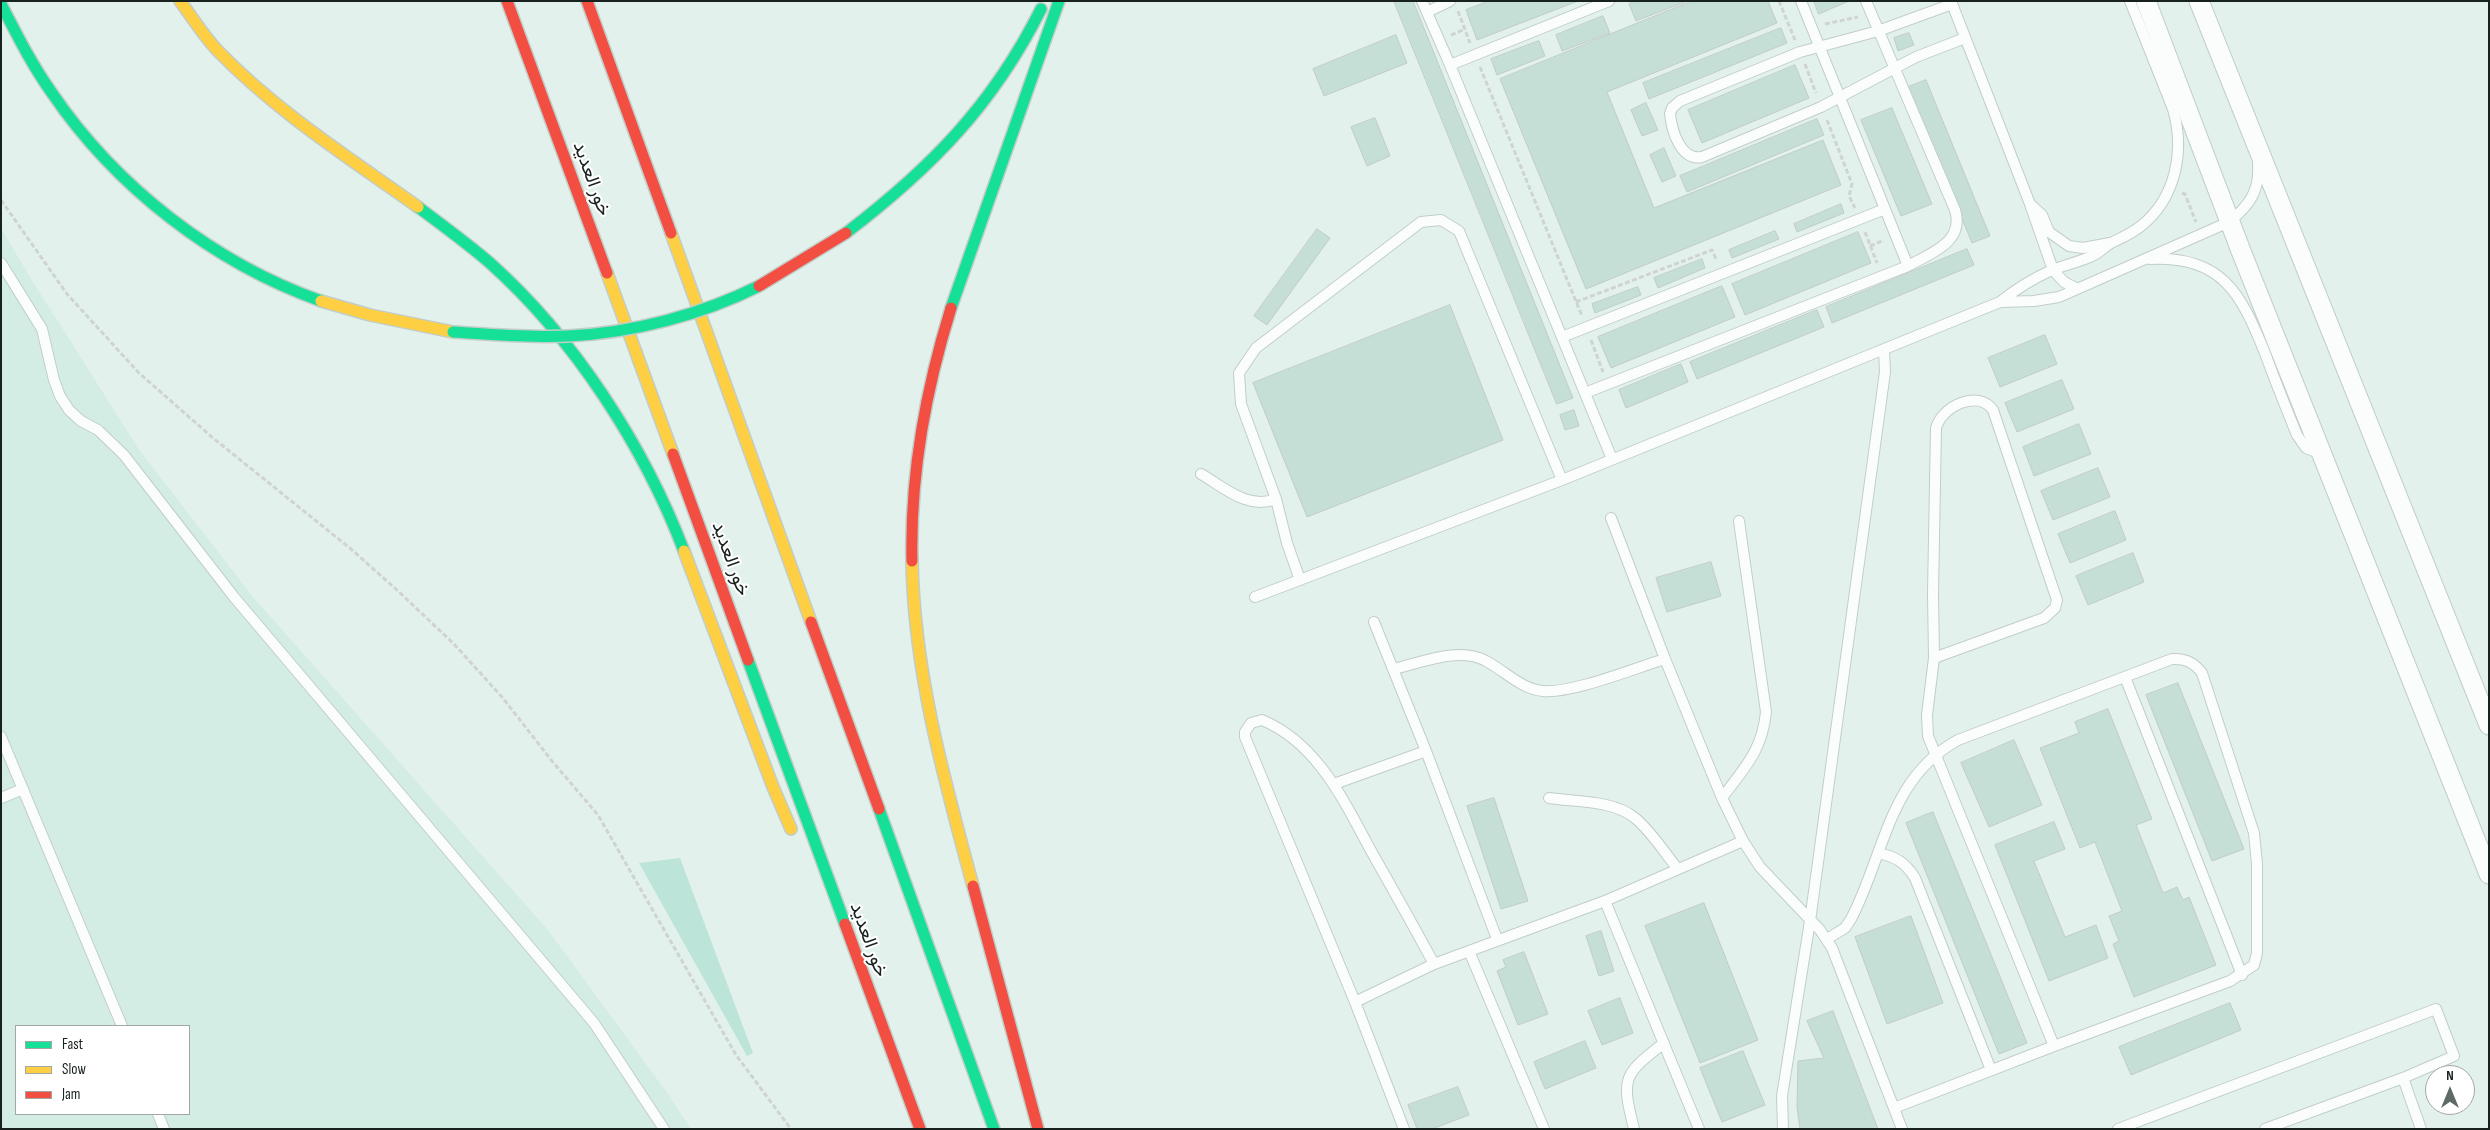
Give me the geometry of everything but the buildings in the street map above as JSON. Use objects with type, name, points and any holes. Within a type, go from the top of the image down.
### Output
[{"type":"highway","points":[[180,1],[213,44],[251,84],[311,131],[435,218],[498,268],[569,349],[608,402],[641,458],[669,513],[782,810],[795,836]]},
{"type":"highway","name":"خور العديد","points":[[508,1],[920,1129]]},
{"type":"highway","points":[[587,1],[994,1129]]},
{"type":"highway","points":[[1,4],[38,74],[69,118],[127,180],[163,212],[201,240],[244,266],[289,288],[333,305],[392,321],[453,332],[569,336],[609,332],[672,318],[732,298],[778,276],[846,233],[894,198],[942,152],[981,107],[1011,64],[1044,1]]},
{"type":"highway","points":[[1038,1129],[944,784],[927,709],[916,647],[911,532],[914,477],[920,427],[933,368],[949,312],[1059,1]]},
{"type":"highway","points":[[812,870],[855,954]]},
{"type":"street","points":[[2146,1],[2320,454],[2489,874]]},
{"type":"street","points":[[2199,1],[2489,725]]},
{"type":"lane","points":[[1422,1],[1612,459]]},
{"type":"lane","points":[[1427,12],[1450,1]]},
{"type":"lane","points":[[1450,65],[1609,1]]},
{"type":"lane","points":[[1801,1],[1908,266]]},
{"type":"lane","points":[[1585,393],[1908,266],[1951,241],[1958,226],[1958,218],[1893,69],[1866,1]]},
{"type":"lane","points":[[1255,597],[1562,480],[2000,302],[2014,291],[2053,270],[2093,256],[2141,226],[2154,213],[2170,187],[2177,163],[2179,145],[2173,109],[2130,1]]},
{"type":"lane","points":[[1965,38],[1916,57],[1822,107],[1702,157],[1691,157],[1682,150],[1671,119],[1672,108],[1675,104],[1800,52],[1878,32],[1951,2],[2030,204],[2053,270],[2064,282],[2076,288]]},
{"type":"lane","points":[[2000,302],[2046,300],[2230,222],[2252,201],[2259,175],[2257,146]]},
{"type":"lane","points":[[2030,204],[2042,215],[2049,232],[2069,246],[2083,248],[2111,243]]},
{"type":"lane","points":[[1562,337],[1885,209]]},
{"type":"lane","points":[[1300,580],[1287,543],[1276,499],[1241,404],[1239,373],[1256,348],[1421,222],[1432,219],[1442,220],[1459,231],[1562,480]]},
{"type":"lane","points":[[2144,260],[2169,258],[2184,261],[2202,267],[2232,286],[2248,310],[2297,435],[2306,448],[2320,454]]},
{"type":"lane","points":[[1,263],[42,329],[54,380],[60,396],[69,410],[112,442],[124,455],[234,597],[594,1023],[664,1129]]},
{"type":"lane","points":[[1783,1129],[1782,1096],[1810,922],[1886,372],[1884,349]]},
{"type":"lane","points":[[1934,658],[2044,618],[2056,608],[2058,600],[1993,410],[1985,402],[1979,401],[1948,408],[1940,417],[1936,428],[1933,593],[1934,658],[1926,725],[1934,756],[2054,1046]]},
{"type":"lane","points":[[1201,474],[1249,502],[1266,503],[1276,499]]},
{"type":"lane","points":[[1611,518],[1665,659],[1722,798],[1743,841],[1760,867],[1827,939],[1902,1129]]},
{"type":"lane","points":[[1722,798],[1756,752],[1764,734],[1766,712],[1738,521]]},
{"type":"lane","points":[[1374,622],[1426,751],[1497,939]]},
{"type":"lane","points":[[1393,669],[1447,657],[1470,656],[1486,661],[1531,689],[1559,692],[1665,659]]},
{"type":"lane","points":[[1827,939],[1840,931],[1852,919],[1904,790],[1923,766],[1934,756],[1958,740],[2172,658],[2181,658],[2196,666],[2202,673],[2254,833],[2256,848],[2257,954],[2254,965],[2242,975],[2230,981],[1894,1108]]},
{"type":"lane","points":[[2125,677],[2242,975]]},
{"type":"lane","points":[[1404,1129],[1355,1002],[1245,737],[1247,726],[1256,720],[1262,720],[1280,729],[1312,756],[1334,784],[1434,964]]},
{"type":"lane","points":[[1,737],[122,1025]]},
{"type":"lane","points":[[1334,784],[1426,751]]},
{"type":"lane","points":[[1,798],[23,789]]},
{"type":"lane","points":[[1549,798],[1609,806],[1622,810],[1639,822],[1677,868]]},
{"type":"lane","points":[[1355,1002],[1434,964],[1497,939],[1604,901],[1743,841]]},
{"type":"lane","points":[[1878,853],[1894,857],[1903,862],[1914,878],[1991,1070]]},
{"type":"lane","points":[[1604,901],[1700,1129]]},
{"type":"lane","points":[[1469,951],[1544,1129]]},
{"type":"lane","points":[[2118,1129],[2436,1009],[2454,1056],[2403,1078],[2265,1129]]},
{"type":"lane","points":[[1634,1129],[1626,1096],[1626,1082],[1635,1066],[1664,1042]]},
{"type":"lane","points":[[2403,1078],[2421,1129]]},
{"type":"lane","points":[[158,1115],[164,1129]]},
{"type":"path","points":[[1779,1],[1852,184],[1850,196],[1882,276]]},
{"type":"path","points":[[1457,10],[1587,327],[1608,384]]},
{"type":"path","points":[[1793,34],[1811,27],[1871,14]]},
{"type":"path","points":[[1,200],[66,294],[139,373],[213,438],[351,549],[454,644],[502,697],[598,815],[736,1055],[791,1129]]},
{"type":"path","points":[[1576,302],[1712,250],[1723,273]]},
{"type":"shaded area","points":[[1,228],[140,451],[253,597],[548,930],[668,1094],[691,1129],[1,1129]]},
{"type":"shaded area","points":[[680,858],[753,1053],[747,1056],[639,863]]},
{"type":"traffic: fast","points":[[951,308],[1059,1]]},
{"type":"traffic: fast","points":[[1,4],[31,61],[52,93],[106,160],[137,190],[170,218],[243,266],[281,285],[321,301]]},
{"type":"traffic: fast","points":[[846,233],[906,184],[957,133],[981,105],[1002,75],[1041,9]]},
{"type":"traffic: fast","points":[[418,207],[490,263],[521,293],[578,359],[604,396],[649,472],[684,551]]},
{"type":"traffic: fast","points":[[453,332],[511,336],[554,336],[617,331],[641,327],[690,314],[714,306],[759,286]]},
{"type":"traffic: fast","points":[[748,660],[845,924]]},
{"type":"traffic: fast","points":[[879,809],[994,1129]]},
{"type":"traffic: slow","points":[[180,1],[217,50],[264,94],[314,133],[418,207]]},
{"type":"traffic: slow","points":[[671,233],[811,622]]},
{"type":"traffic: slow","points":[[607,273],[673,454]]},
{"type":"traffic: slow","points":[[321,301],[370,315],[453,332]]},
{"type":"traffic: slow","points":[[684,551],[773,787],[791,829]]},
{"type":"traffic: slow","points":[[912,561],[918,644],[932,725],[973,886]]},
{"type":"traffic: jam","points":[[507,1],[607,273]]},
{"type":"traffic: jam","points":[[587,1],[671,233]]},
{"type":"traffic: jam","points":[[759,286],[846,233]]},
{"type":"traffic: jam","points":[[912,561],[914,497],[921,433],[934,371],[951,308]]},
{"type":"traffic: jam","points":[[673,454],[748,660]]},
{"type":"traffic: jam","points":[[811,622],[879,809]]},
{"type":"traffic: jam","points":[[973,886],[1038,1129]]},
{"type":"traffic: jam","points":[[845,924],[920,1129]]}]
